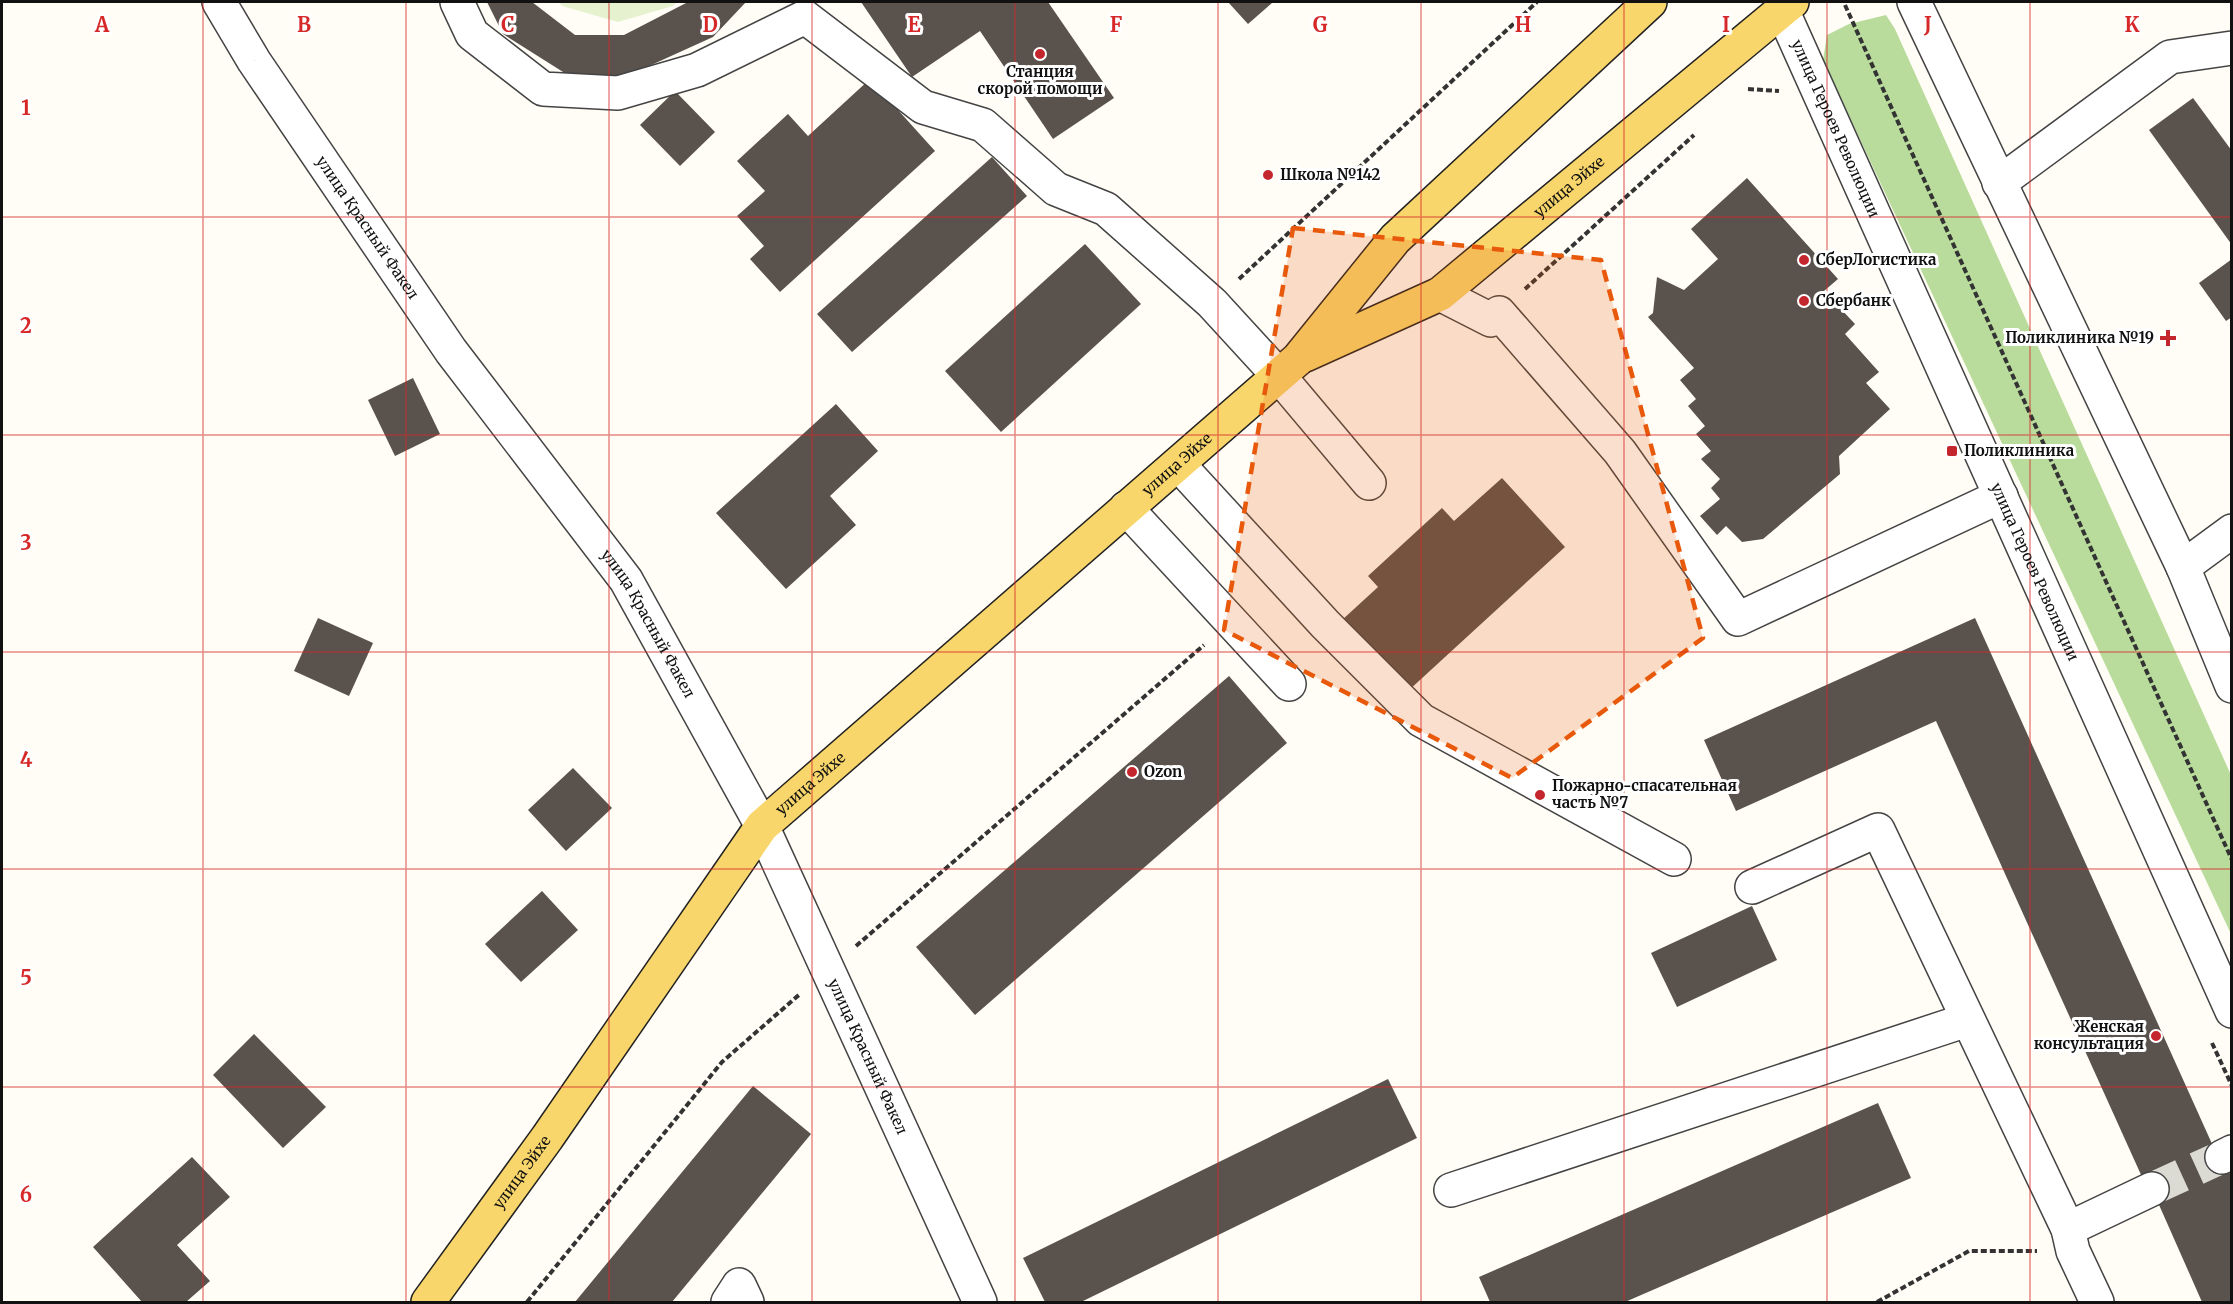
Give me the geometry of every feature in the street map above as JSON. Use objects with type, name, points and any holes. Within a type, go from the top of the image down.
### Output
[{"type":"main road","name":"улица Эйхе","points":[[428,1302],[547,1138],[762,826],[1289,367],[1395,239],[1650,2]]},
{"type":"main road","name":"улица Эйхе","points":[[1289,367],[1440,294],[1784,4]]},
{"type":"street","name":"улица Красный Факел","points":[[219,2],[254,61],[451,351],[626,580],[762,826],[980,1302]]},
{"type":"street","points":[[457,2],[472,34],[543,89],[618,93],[696,70],[805,17],[923,106],[982,125],[1056,189],[1106,209],[1212,303],[1289,367],[1369,483]]},
{"type":"street","points":[[1914,2],[2183,567],[2232,686]]},
{"type":"street","name":"улица Героев Революции","points":[[1784,4],[2232,1011]]},
{"type":"street","points":[[1999,183],[2170,57],[2232,48]]},
{"type":"street","points":[[1440,294],[1491,320],[1500,314],[1620,452],[1738,619],[2001,496]]},
{"type":"street","points":[[1178,464],[1325,624],[1422,720],[1674,859]]},
{"type":"street","points":[[1126,508],[1289,684]]},
{"type":"street","points":[[2183,567],[2232,531]]},
{"type":"street","points":[[1752,887],[1878,830],[2071,1240],[2097,1302]]},
{"type":"street","points":[[1451,1190],[1967,1020]]},
{"type":"street","points":[[2071,1240],[2152,1189]]},
{"type":"street","points":[[728,1302],[739,1285],[747,1302]]},
{"type":"path","points":[[1212,303],[1537,2]]},
{"type":"path","points":[[1845,5],[2232,861]]},
{"type":"path","points":[[1745,88],[1752,81]]},
{"type":"path","points":[[1491,320],[1701,128]]},
{"type":"path","points":[[527,1302],[722,1062],[1231,622]]},
{"type":"path","points":[[1877,1302],[1970,1251],[2071,1240]]},
{"type":"highlighted area","points":[[1293,228],[1601,260],[1703,638],[1512,778],[1224,630]]},
{"type":"green space","points":[[559,2],[677,2],[673,6],[618,22],[562,6]]},
{"type":"green space","points":[[1886,15],[1895,29],[2231,775],[2231,934],[1823,60],[1827,35],[1849,24]]},
{"type":"building","points":[[487,2],[532,2],[575,35],[624,35],[688,2],[746,2],[713,37],[616,81],[571,77],[503,34]]},
{"type":"building","name":"Станция скорой помощи","points":[[861,2],[1048,2],[1114,98],[1053,139],[980,31],[912,77]]},
{"type":"building","points":[[1228,2],[1273,2],[1248,24]]},
{"type":"building","points":[[870,79],[935,151],[780,292],[750,259],[764,246],[737,216],[765,191],[737,161],[788,114],[808,136]]},
{"type":"building","points":[[675,91],[715,132],[680,166],[640,125]]},
{"type":"building","points":[[2193,98],[2232,151],[2232,245],[2149,130]]},
{"type":"building","points":[[992,157],[1027,196],[852,352],[817,314]]},
{"type":"building","points":[[1747,178],[1838,279],[1824,291],[1855,324],[1845,334],[1879,372],[1866,383],[1890,409],[1839,456],[1840,474],[1763,539],[1742,542],[1726,526],[1717,535],[1700,516],[1720,499],[1711,488],[1720,479],[1701,459],[1711,451],[1696,434],[1705,426],[1688,406],[1696,399],[1680,380],[1694,368],[1648,317],[1653,313],[1657,277],[1684,290],[1718,259],[1691,229]]},
{"type":"building","points":[[1085,244],[1141,304],[1001,432],[945,371]]},
{"type":"building","points":[[2232,259],[2232,317],[2226,321],[2199,283]]},
{"type":"building","points":[[413,378],[440,434],[395,456],[368,400]]},
{"type":"building","points":[[836,404],[878,451],[830,496],[856,525],[786,589],[716,513]]},
{"type":"building","points":[[1502,478],[1565,547],[1408,691],[1342,620],[1378,587],[1368,576],[1442,508],[1454,521]]},
{"type":"building","points":[[318,618],[373,643],[349,696],[294,671]]},
{"type":"building","points":[[1975,618],[2213,1146],[2222,1157],[2232,1178],[2232,1302],[2202,1302],[2152,1189],[2142,1177],[1936,721],[1736,811],[1704,740]]},
{"type":"building","points":[[1229,676],[1287,743],[975,1015],[916,947]]},
{"type":"building","points":[[573,768],[612,808],[566,851],[528,810]]},
{"type":"building","points":[[542,891],[578,930],[521,982],[485,944]]},
{"type":"building","points":[[1752,906],[1777,960],[1677,1007],[1651,953]]},
{"type":"building","points":[[254,1034],[326,1107],[283,1148],[213,1075]]},
{"type":"building","points":[[1388,1079],[1417,1138],[1081,1302],[1045,1302],[1023,1258]]},
{"type":"building","points":[[753,1086],[811,1134],[672,1302],[575,1302]]},
{"type":"building","points":[[1878,1103],[1911,1178],[1625,1302],[1490,1302],[1479,1277]]},
{"type":"building","points":[[192,1157],[230,1197],[177,1245],[210,1281],[186,1302],[142,1302],[93,1247]]},
{"type":"tunnel","points":[[2152,1189],[2222,1157]]},
{"type":"place","name":"Станция скорой помощи","points":[[1040,54]]},
{"type":"place","name":"Школа №142","points":[[1268,175]]},
{"type":"place","name":"СберЛогистика","points":[[1804,260]]},
{"type":"place","name":"Сбербанк","points":[[1804,301]]},
{"type":"place","name":"Поликлиника №19","points":[[2168,338]]},
{"type":"place","name":"Поликлиника","points":[[1952,451]]},
{"type":"place","name":"Ozon","points":[[1132,772]]},
{"type":"place","name":"Пожарно-спасательная часть №7","points":[[1540,795]]},
{"type":"place","name":"Женская консультация","points":[[2156,1036]]}]
